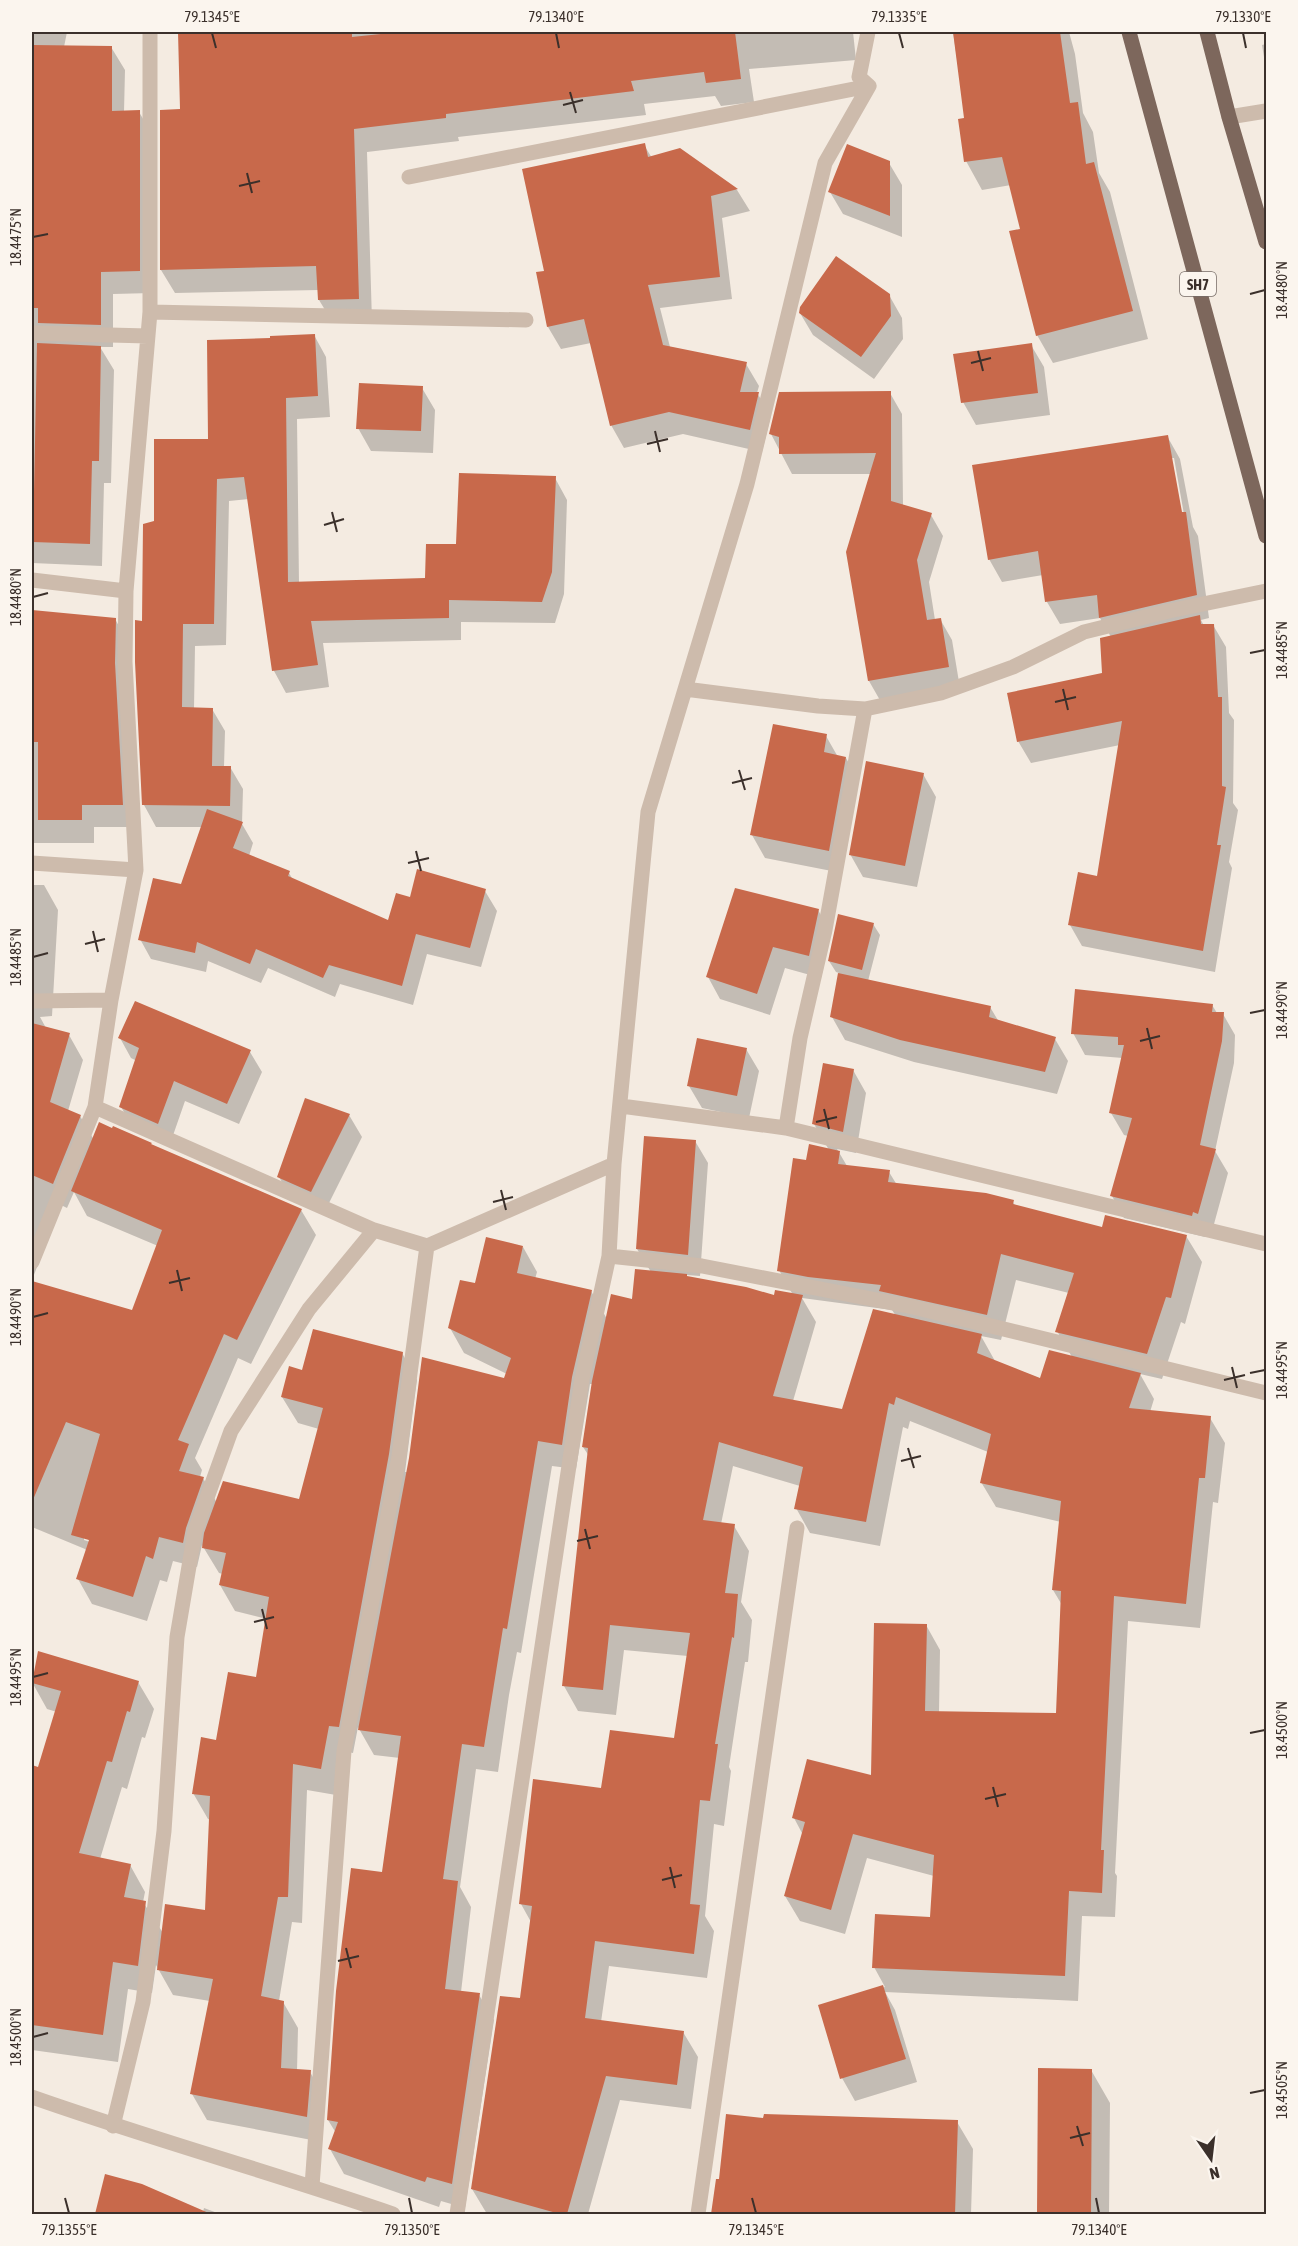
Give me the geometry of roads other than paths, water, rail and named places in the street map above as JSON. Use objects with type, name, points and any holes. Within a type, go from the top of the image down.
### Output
[{"type":"main road","name":"SH7","points":[[1129,32],[1266,536]]},
{"type":"main road","points":[[1207,32],[1229,117],[1266,242]]},
{"type":"street","points":[[32,1262],[95,1107],[111,1000],[136,870],[125,662],[126,591],[150,312],[150,32]]},
{"type":"street","points":[[868,32],[859,77],[869,86]]},
{"type":"street","points":[[409,177],[869,86]]},
{"type":"street","points":[[457,2214],[582,1379],[609,1256],[614,1164],[648,812],[747,484],[825,164],[869,86]]},
{"type":"street","points":[[1229,117],[1266,111]]},
{"type":"street","points":[[150,312],[526,320]]},
{"type":"street","points":[[32,333],[148,336]]},
{"type":"street","points":[[32,580],[126,591]]},
{"type":"street","points":[[685,689],[818,706],[865,709],[941,693],[1013,667],[1084,632],[1169,611],[1266,591]]},
{"type":"street","points":[[786,1128],[800,1038],[825,930],[865,709]]},
{"type":"street","points":[[32,863],[136,870]]},
{"type":"street","points":[[32,1001],[111,1000]]},
{"type":"street","points":[[621,1106],[786,1128],[1266,1244]]},
{"type":"street","points":[[95,1107],[375,1230],[427,1246],[614,1164]]},
{"type":"street","points":[[113,2126],[143,2002],[164,1831],[177,1637],[195,1532],[231,1431],[309,1309],[375,1230]]},
{"type":"street","points":[[312,2186],[344,1750],[399,1456],[427,1246]]},
{"type":"street","points":[[609,1256],[702,1266],[913,1307],[1266,1393]]},
{"type":"street","points":[[698,2214],[797,1528]]},
{"type":"street","points":[[32,2097],[113,2126],[312,2186],[393,2214]]}]
